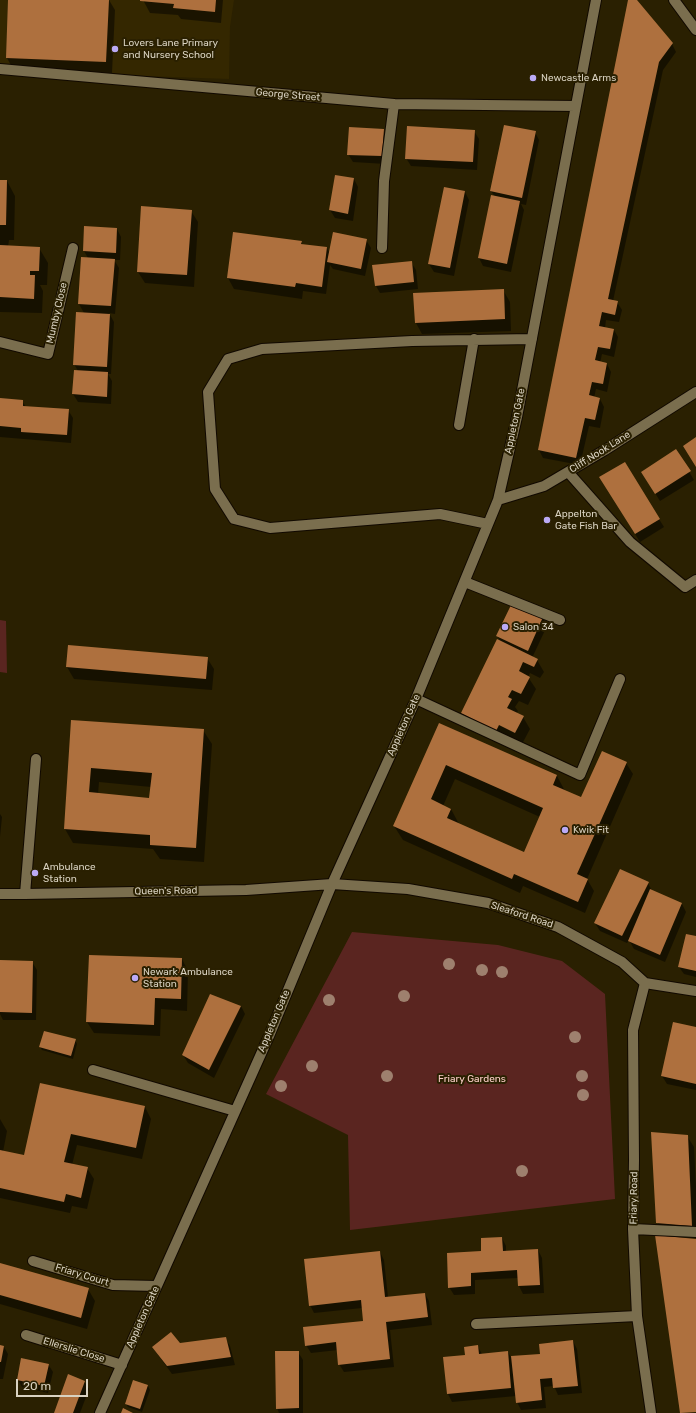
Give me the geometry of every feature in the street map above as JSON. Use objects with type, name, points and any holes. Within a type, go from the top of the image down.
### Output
[{"type":"street","name":"Appleton Gate","points":[[100,1413],[269,1036],[332,884],[416,700],[498,500],[517,417],[596,0]]},
{"type":"street","points":[[674,0],[696,30]]},
{"type":"street","name":"George Street","points":[[0,69],[394,104],[576,106]]},
{"type":"street","points":[[382,248],[384,181],[394,104]]},
{"type":"street","name":"Mumby Close","points":[[0,342],[48,354],[73,248]]},
{"type":"street","points":[[459,425],[474,339]]},
{"type":"street","points":[[488,524],[440,514],[270,528],[234,519],[215,489],[208,392],[228,359],[262,349],[474,339],[532,339]]},
{"type":"street","name":"Cliff Nook Lane","points":[[498,500],[544,486],[696,392]]},
{"type":"street","points":[[568,472],[630,542],[685,587],[696,580]]},
{"type":"street","points":[[464,582],[560,620]]},
{"type":"street","points":[[416,700],[580,775],[620,678]]},
{"type":"street","points":[[25,894],[36,760]]},
{"type":"street","name":"Queen's Road","points":[[0,894],[246,890],[332,884]]},
{"type":"street","name":"Sleaford Road","points":[[332,884],[408,890],[488,903],[558,927],[622,962],[645,983]]},
{"type":"street","points":[[645,983],[696,991]]},
{"type":"street","name":"Friary Road","points":[[645,983],[633,1030],[633,1229],[637,1316],[650,1413]]},
{"type":"street","points":[[93,1070],[235,1111]]},
{"type":"street","points":[[633,1229],[696,1232]]},
{"type":"street","name":"Friary Court","points":[[34,1261],[112,1285],[156,1286]]},
{"type":"street","points":[[476,1324],[637,1316]]},
{"type":"street","name":"Ellerslie Close","points":[[26,1335],[122,1365]]},
{"type":"shaded area","name":"Lovers Lane Primary and Nursery School","points":[[0,0],[234,0],[230,27],[229,79],[0,71]]},
{"type":"green space","points":[[0,620],[6,621],[7,673],[0,672]]},
{"type":"green space","name":"Friary Gardens","points":[[352,932],[498,945],[562,961],[605,994],[615,1199],[350,1230],[348,1135],[266,1094]]},
{"type":"building","points":[[8,0],[109,0],[106,62],[6,58]]},
{"type":"building","points":[[140,0],[216,0],[215,12],[173,8],[174,4]]},
{"type":"building","points":[[628,0],[637,0],[673,43],[659,62],[608,299],[618,301],[615,315],[602,312],[599,326],[614,329],[610,349],[598,347],[595,360],[607,363],[603,384],[592,382],[589,395],[600,398],[595,420],[585,418],[576,458],[538,450]]},
{"type":"building","points":[[504,125],[536,131],[522,198],[490,191]]},
{"type":"building","points":[[407,126],[475,130],[473,162],[405,159]]},
{"type":"building","points":[[349,127],[384,129],[382,156],[347,155]]},
{"type":"building","points":[[335,175],[354,178],[348,214],[329,210]]},
{"type":"building","points":[[0,180],[7,180],[6,225],[0,225]]},
{"type":"building","points":[[444,187],[465,191],[450,268],[428,264]]},
{"type":"building","points":[[491,195],[520,201],[507,264],[478,258]]},
{"type":"building","points":[[141,206],[192,210],[187,275],[137,272]]},
{"type":"building","points":[[84,226],[117,228],[116,253],[83,251]]},
{"type":"building","points":[[233,232],[302,241],[301,244],[327,247],[322,287],[296,283],[295,287],[227,278]]},
{"type":"building","points":[[333,232],[367,239],[361,269],[327,262]]},
{"type":"building","points":[[0,245],[40,247],[39,271],[30,271],[30,275],[35,275],[34,299],[0,297]]},
{"type":"building","points":[[81,257],[115,259],[111,306],[78,304]]},
{"type":"building","points":[[412,261],[414,282],[375,286],[372,265]]},
{"type":"building","points":[[504,289],[505,319],[415,323],[413,293]]},
{"type":"building","points":[[76,312],[110,314],[107,367],[73,365]]},
{"type":"building","points":[[74,370],[108,372],[107,397],[72,394]]},
{"type":"building","points":[[0,398],[23,400],[23,406],[69,409],[67,435],[21,432],[21,428],[0,426]]},
{"type":"building","points":[[696,437],[696,467],[683,446]]},
{"type":"building","points":[[676,449],[691,471],[655,494],[641,472]]},
{"type":"building","points":[[625,462],[660,519],[635,534],[599,477]]},
{"type":"building","points":[[512,603],[543,617],[528,651],[496,636]]},
{"type":"building","points":[[497,639],[538,659],[534,667],[523,662],[519,671],[530,677],[521,694],[512,690],[508,697],[512,699],[507,708],[524,716],[515,733],[499,725],[496,731],[461,713]]},
{"type":"building","points":[[68,645],[208,657],[206,679],[66,667]]},
{"type":"building","points":[[71,720],[204,729],[196,848],[150,845],[150,835],[64,829]],"holes":[[[91,768],[152,773],[149,798],[89,792]]]},
{"type":"building","points":[[439,723],[557,775],[553,785],[581,797],[602,751],[627,762],[577,874],[588,879],[578,902],[514,874],[512,879],[393,826]],"holes":[[[446,765],[543,808],[524,852],[447,818],[451,809],[431,799]]]},
{"type":"building","points":[[620,869],[649,882],[622,936],[594,923]]},
{"type":"building","points":[[650,889],[682,903],[660,955],[628,941]]},
{"type":"building","points":[[686,934],[696,936],[696,971],[678,967]]},
{"type":"building","name":"Newark Ambulance Station","points":[[89,955],[182,958],[181,999],[155,998],[154,1025],[86,1022]]},
{"type":"building","points":[[0,960],[33,961],[32,1013],[0,1012]]},
{"type":"building","points":[[210,994],[241,1006],[209,1070],[182,1055]]},
{"type":"building","points":[[673,1022],[696,1027],[696,1084],[661,1076]]},
{"type":"building","points":[[44,1031],[76,1039],[71,1056],[39,1047]]},
{"type":"building","points":[[40,1083],[145,1106],[136,1148],[71,1134],[64,1162],[88,1167],[81,1198],[66,1194],[64,1202],[0,1188],[0,1150],[24,1155]]},
{"type":"building","points":[[651,1132],[688,1135],[692,1226],[656,1223]]},
{"type":"building","points":[[655,1235],[696,1239],[696,1412],[680,1413]]},
{"type":"building","points":[[502,1237],[503,1251],[538,1249],[540,1285],[518,1286],[517,1270],[471,1273],[471,1286],[448,1288],[447,1253],[481,1251],[481,1238]]},
{"type":"building","points":[[380,1251],[385,1297],[425,1293],[428,1317],[386,1322],[390,1359],[338,1365],[336,1342],[305,1346],[303,1327],[363,1321],[361,1300],[309,1306],[304,1259]]},
{"type":"building","points":[[0,1263],[89,1288],[81,1318],[0,1295]]},
{"type":"building","points":[[171,1332],[180,1343],[226,1337],[231,1357],[167,1366],[152,1347]]},
{"type":"building","points":[[573,1340],[578,1386],[553,1388],[552,1378],[540,1379],[542,1400],[516,1403],[511,1356],[540,1354],[539,1344]]},
{"type":"building","points":[[0,1345],[4,1346],[1,1362],[0,1362]]},
{"type":"building","points":[[478,1345],[479,1354],[508,1351],[511,1388],[447,1394],[443,1357],[465,1355],[464,1347]]},
{"type":"building","points":[[275,1351],[299,1351],[299,1408],[276,1409]]},
{"type":"building","points":[[21,1358],[49,1364],[44,1386],[17,1380]]},
{"type":"building","points":[[68,1374],[85,1381],[73,1413],[54,1413]]},
{"type":"building","points":[[133,1380],[148,1385],[140,1409],[125,1404]]},
{"type":"building","points":[[123,1408],[133,1413],[121,1413]]},
{"type":"place","name":"Lovers Lane Primary and Nursery School","points":[[115,49]]},
{"type":"place","name":"Newcastle Arms","points":[[533,78]]},
{"type":"place","name":"Appelton Gate Fish Bar","points":[[547,520]]},
{"type":"place","name":"Salon 34","points":[[505,627]]},
{"type":"place","name":"Kwik Fit","points":[[565,830]]},
{"type":"place","name":"Ambulance Station","points":[[35,873]]},
{"type":"place","name":"Newark Ambulance Station","points":[[135,978]]}]
